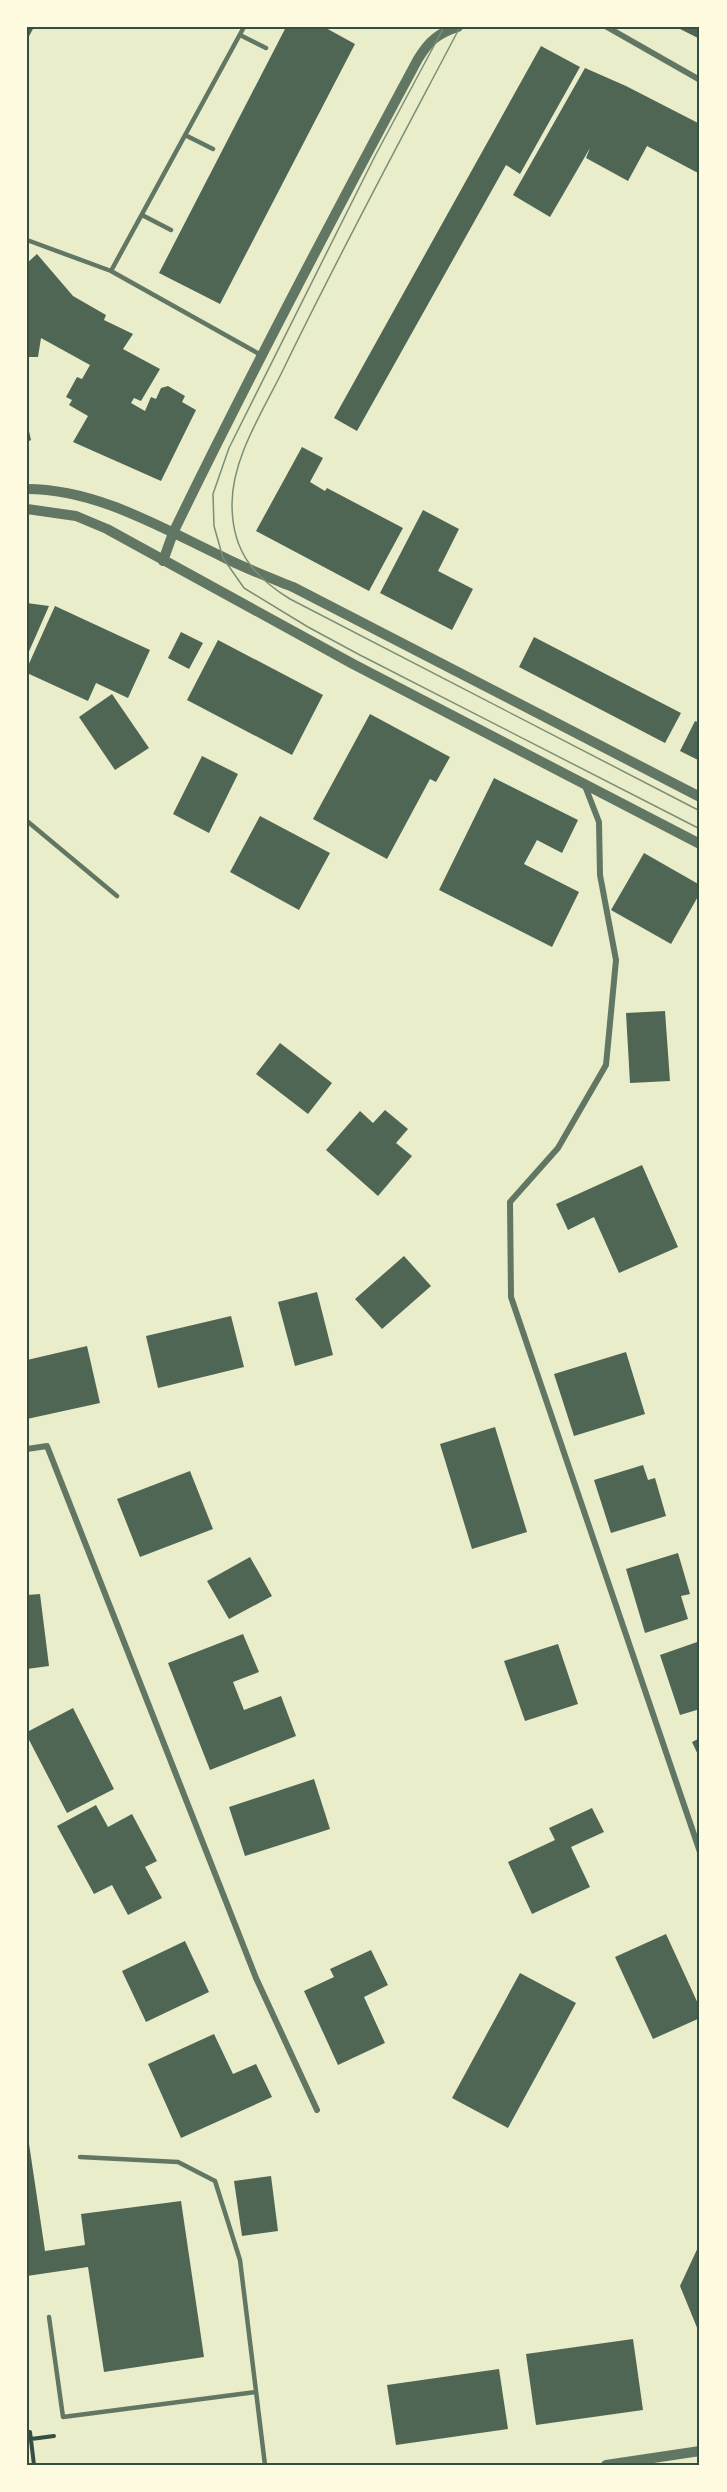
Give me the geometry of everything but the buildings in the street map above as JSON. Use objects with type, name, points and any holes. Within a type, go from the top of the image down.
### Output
[{"type":"street","points":[[164,561],[173,533],[261,355],[418,59],[429,42],[441,32],[458,27]]},
{"type":"street","points":[[607,27],[700,80]]},
{"type":"street","points":[[27,489],[48,489],[85,496],[292,587],[700,796]]},
{"type":"street","points":[[27,509],[76,516],[107,529],[352,664],[700,844]]},
{"type":"street","points":[[584,785],[599,822],[600,875],[616,960],[606,1065],[558,1148],[510,1202],[511,1297],[700,1852]]},
{"type":"street","points":[[27,1449],[47,1446],[256,1978],[317,2110]]},
{"type":"street","points":[[606,2465],[700,2451]]},
{"type":"lane","points":[[111,271],[244,27]]},
{"type":"lane","points":[[240,35],[266,48]]},
{"type":"lane","points":[[185,135],[213,150]]},
{"type":"lane","points":[[142,215],[171,230]]},
{"type":"lane","points":[[27,240],[111,271],[261,355]]},
{"type":"lane","points":[[27,821],[117,896]]},
{"type":"lane","points":[[80,2157],[178,2162],[215,2181],[240,2260],[265,2465]]},
{"type":"lane","points":[[49,2317],[63,2417],[256,2392]]},
{"type":"path","points":[[27,2432],[30,2432],[34,2465]]},
{"type":"tram line","points":[[444,27],[375,156],[229,448],[213,494],[214,526],[223,558],[244,588],[308,627],[700,829]]},
{"type":"tram line","points":[[460,27],[250,435],[233,487],[233,521],[236,535],[241,549],[255,571],[290,599],[700,811]]}]
